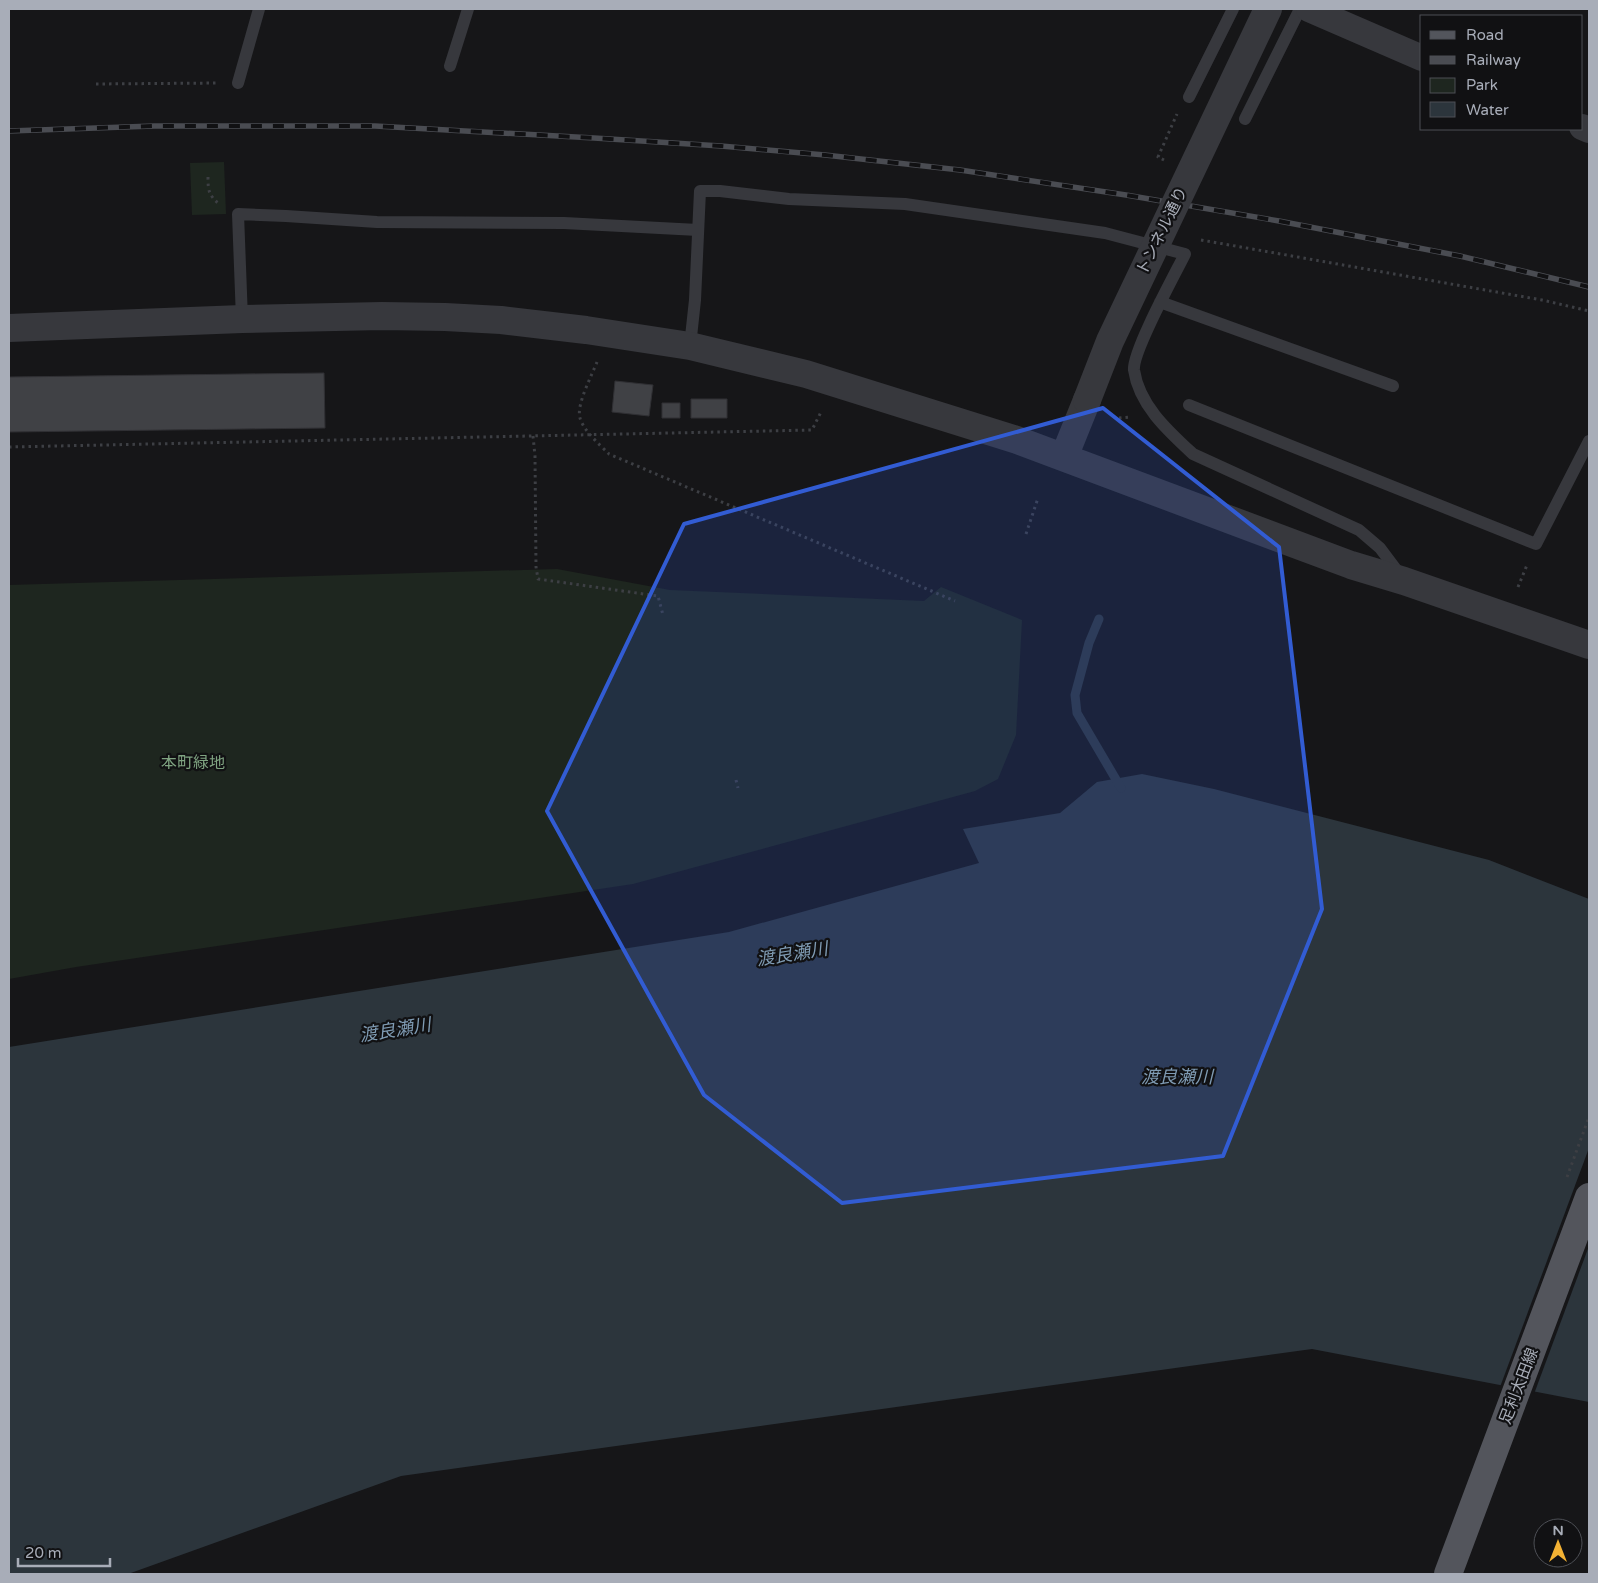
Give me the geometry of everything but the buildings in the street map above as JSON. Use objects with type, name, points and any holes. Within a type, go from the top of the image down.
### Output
[{"type":"main road","name":"足利太田線","points":[[1448,1574],[1589,1197]]},
{"type":"street","name":"トンネル通り","points":[[1064,457],[1110,341],[1268,9]]},
{"type":"street","points":[[1309,9],[1420,57]]},
{"type":"street","points":[[9,328],[242,319],[382,316],[445,317],[502,320],[586,330],[690,346],[806,374],[1017,440],[1351,565],[1404,581],[1589,645]]},
{"type":"lane","points":[[238,83],[259,9]]},
{"type":"lane","points":[[450,66],[468,9]]},
{"type":"lane","points":[[1189,97],[1234,9]]},
{"type":"lane","points":[[1245,119],[1300,9]]},
{"type":"lane","points":[[690,346],[695,300],[700,192],[720,192],[789,199],[905,204],[1105,233],[1185,254],[1160,302],[1139,350],[1134,368],[1138,386],[1148,406],[1172,436],[1193,454],[1359,530],[1380,548],[1404,581]]},
{"type":"lane","points":[[242,319],[238,214],[377,222],[564,223],[698,230]]},
{"type":"lane","points":[[1160,302],[1392,386]]},
{"type":"lane","points":[[1189,405],[1536,544],[1589,441]]},
{"type":"path","points":[[96,84],[238,83]]},
{"type":"path","points":[[208,177],[208,190],[212,198],[225,210],[238,214]]},
{"type":"path","points":[[1185,254],[1192,244],[1200,240],[1542,300],[1589,311]]},
{"type":"path","points":[[598,361],[583,395],[579,417],[590,436],[609,454],[956,600]]},
{"type":"path","points":[[9,447],[812,430],[821,412]]},
{"type":"path","points":[[533,436],[535,456],[536,567],[538,579],[658,596],[663,615]]},
{"type":"path","points":[[1026,534],[1038,498]]},
{"type":"path","points":[[736,780],[738,788]]},
{"type":"highlighted area","points":[[1103,408],[1279,547],[1322,909],[1223,1156],[842,1203],[704,1095],[547,811],[684,524]]},
{"type":"green space","points":[[224,162],[226,214],[192,215],[190,163]]},
{"type":"green space","name":"本町緑地","points":[[557,569],[670,590],[924,601],[941,587],[1022,620],[1016,735],[998,779],[975,791],[633,884],[76,967],[9,979],[9,585]]},
{"type":"water","name":"渡良瀬川","points":[[1142,774],[1214,789],[1489,860],[1589,899],[1589,1402],[1312,1349],[401,1476],[128,1574],[9,1574],[9,1047],[729,932],[979,863],[963,829],[1060,813],[1097,782]]},
{"type":"pier","points":[[1589,1148],[1589,1246],[1534,1394],[1500,1387]]},
{"type":"waterway","points":[[1099,619],[1089,643],[1075,695],[1077,713],[1121,788]]},
{"type":"railway","points":[[9,131],[154,126],[375,126],[721,146],[825,155],[960,170],[1126,195],[1279,221],[1460,256],[1589,287]]}]
